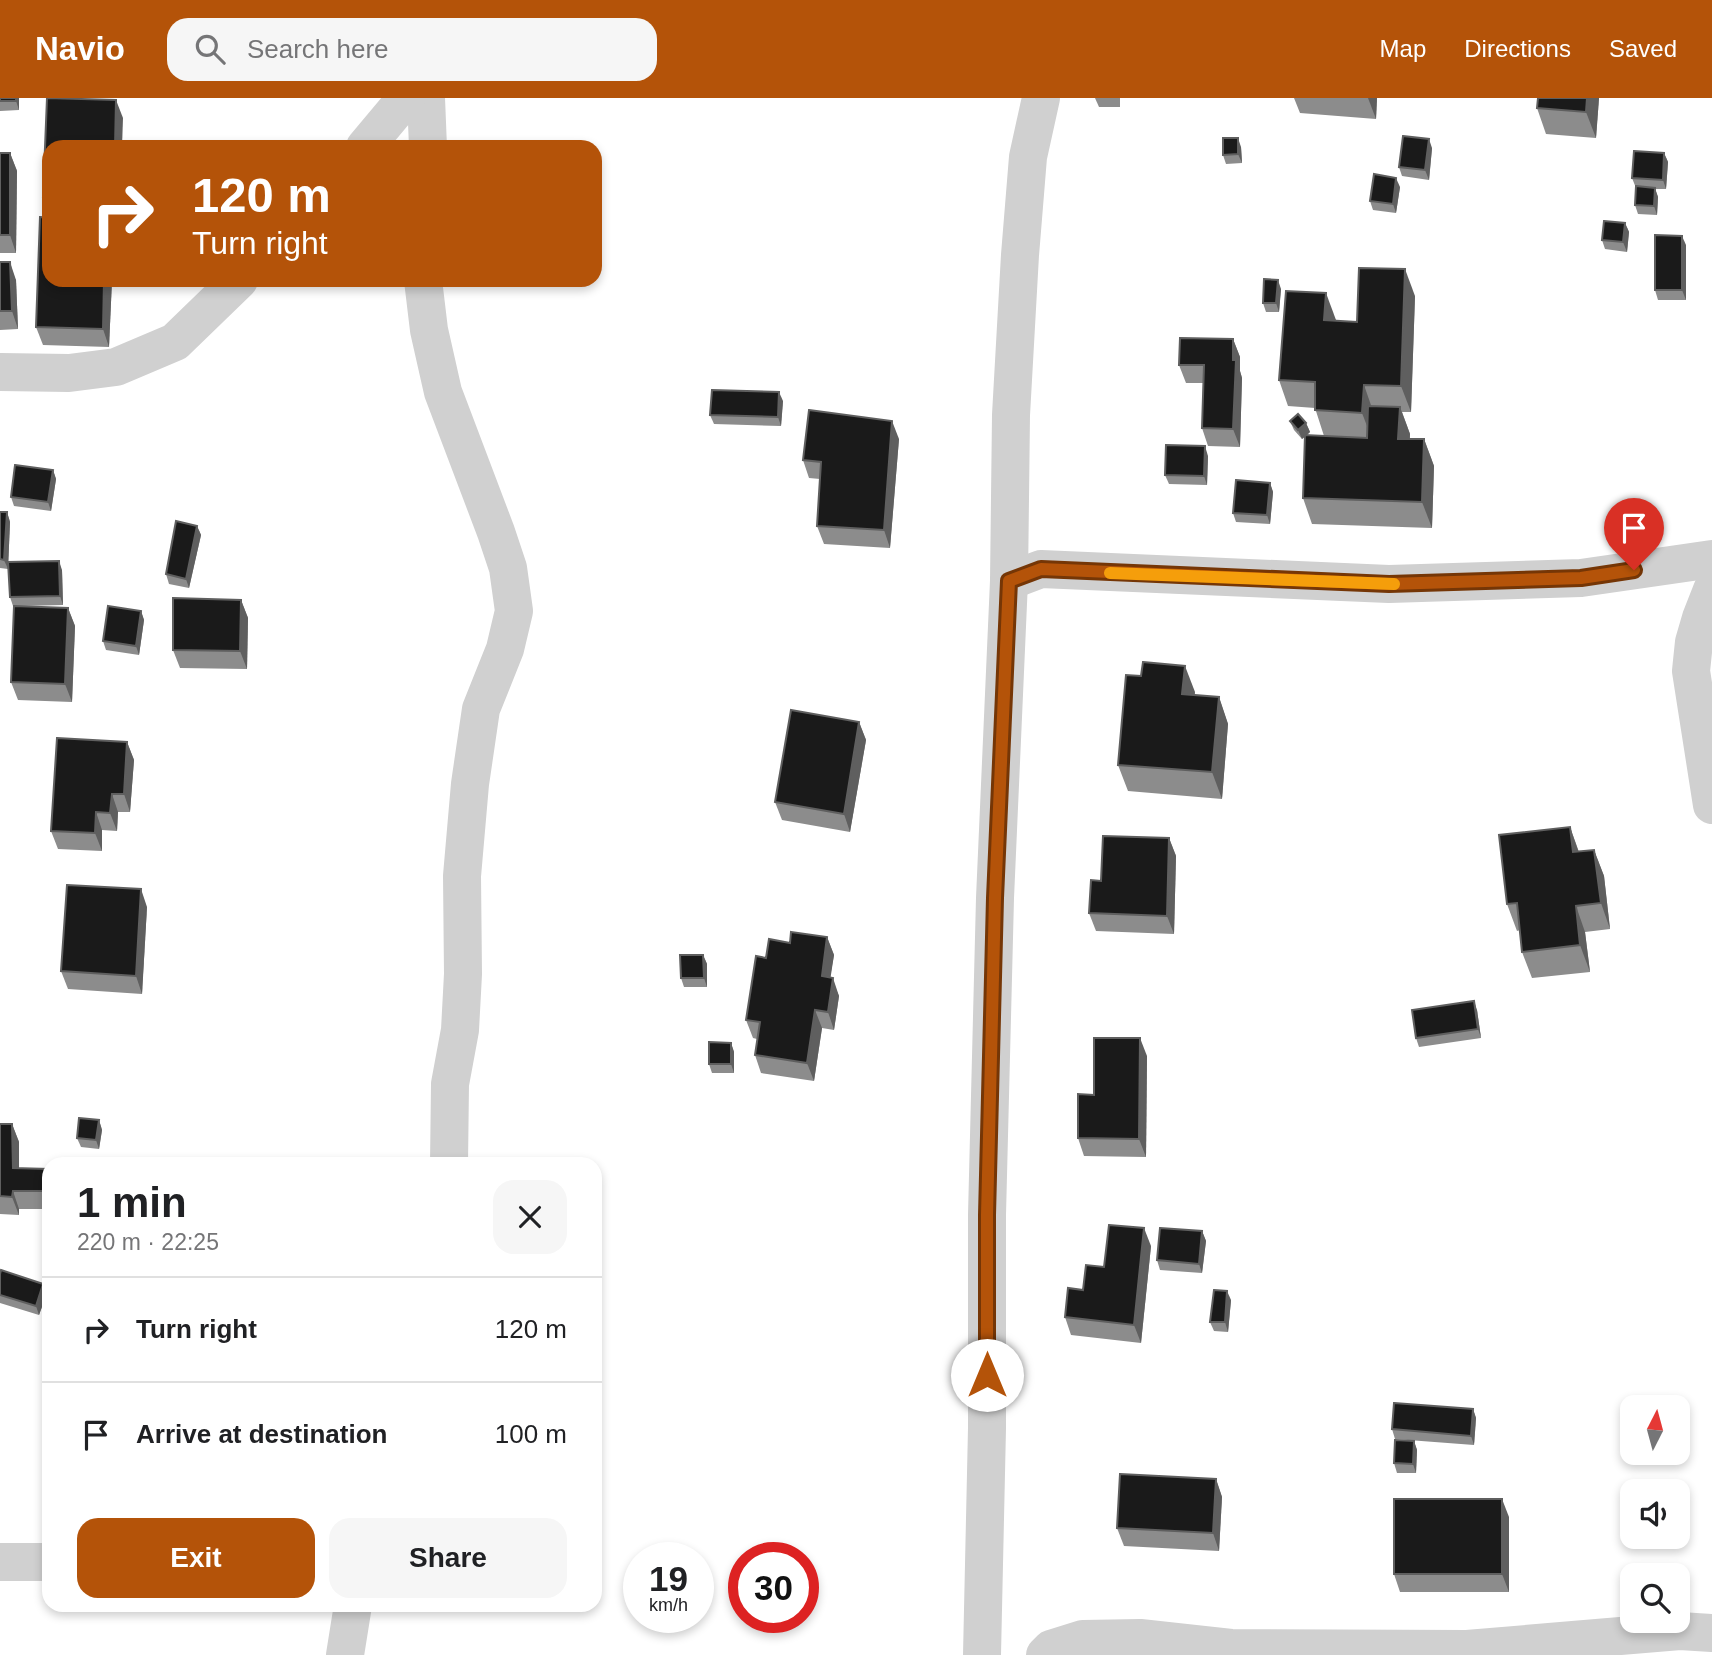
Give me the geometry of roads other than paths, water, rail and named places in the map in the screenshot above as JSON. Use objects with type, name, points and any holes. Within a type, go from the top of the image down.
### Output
[{"type":"street","points":[[371,140],[406,98]]},
{"type":"street","points":[[426,98],[428,140]]},
{"type":"street","points":[[982,1655],[987,1428],[987,1215],[1009,581],[1011,415],[1028,157],[1041,98]]},
{"type":"street","points":[[0,372],[69,373],[116,368],[176,342],[232,287]]},
{"type":"street","points":[[424,287],[429,330],[443,392],[508,568],[514,611],[505,649],[481,709],[470,784],[462,876],[463,974],[460,1030],[450,1084],[449,1157]]},
{"type":"street","points":[[1009,581],[1041,569],[1403,584],[1581,578],[1712,559]]},
{"type":"street","points":[[1712,590],[1694,642],[1691,671],[1712,805]]},
{"type":"street","points":[[0,1562],[42,1562]]},
{"type":"street","points":[[345,1655],[352,1612]]},
{"type":"street","points":[[1045,1655],[1051,1649],[1083,1639],[1140,1638],[1231,1648],[1467,1649],[1680,1631],[1712,1633]]}]
